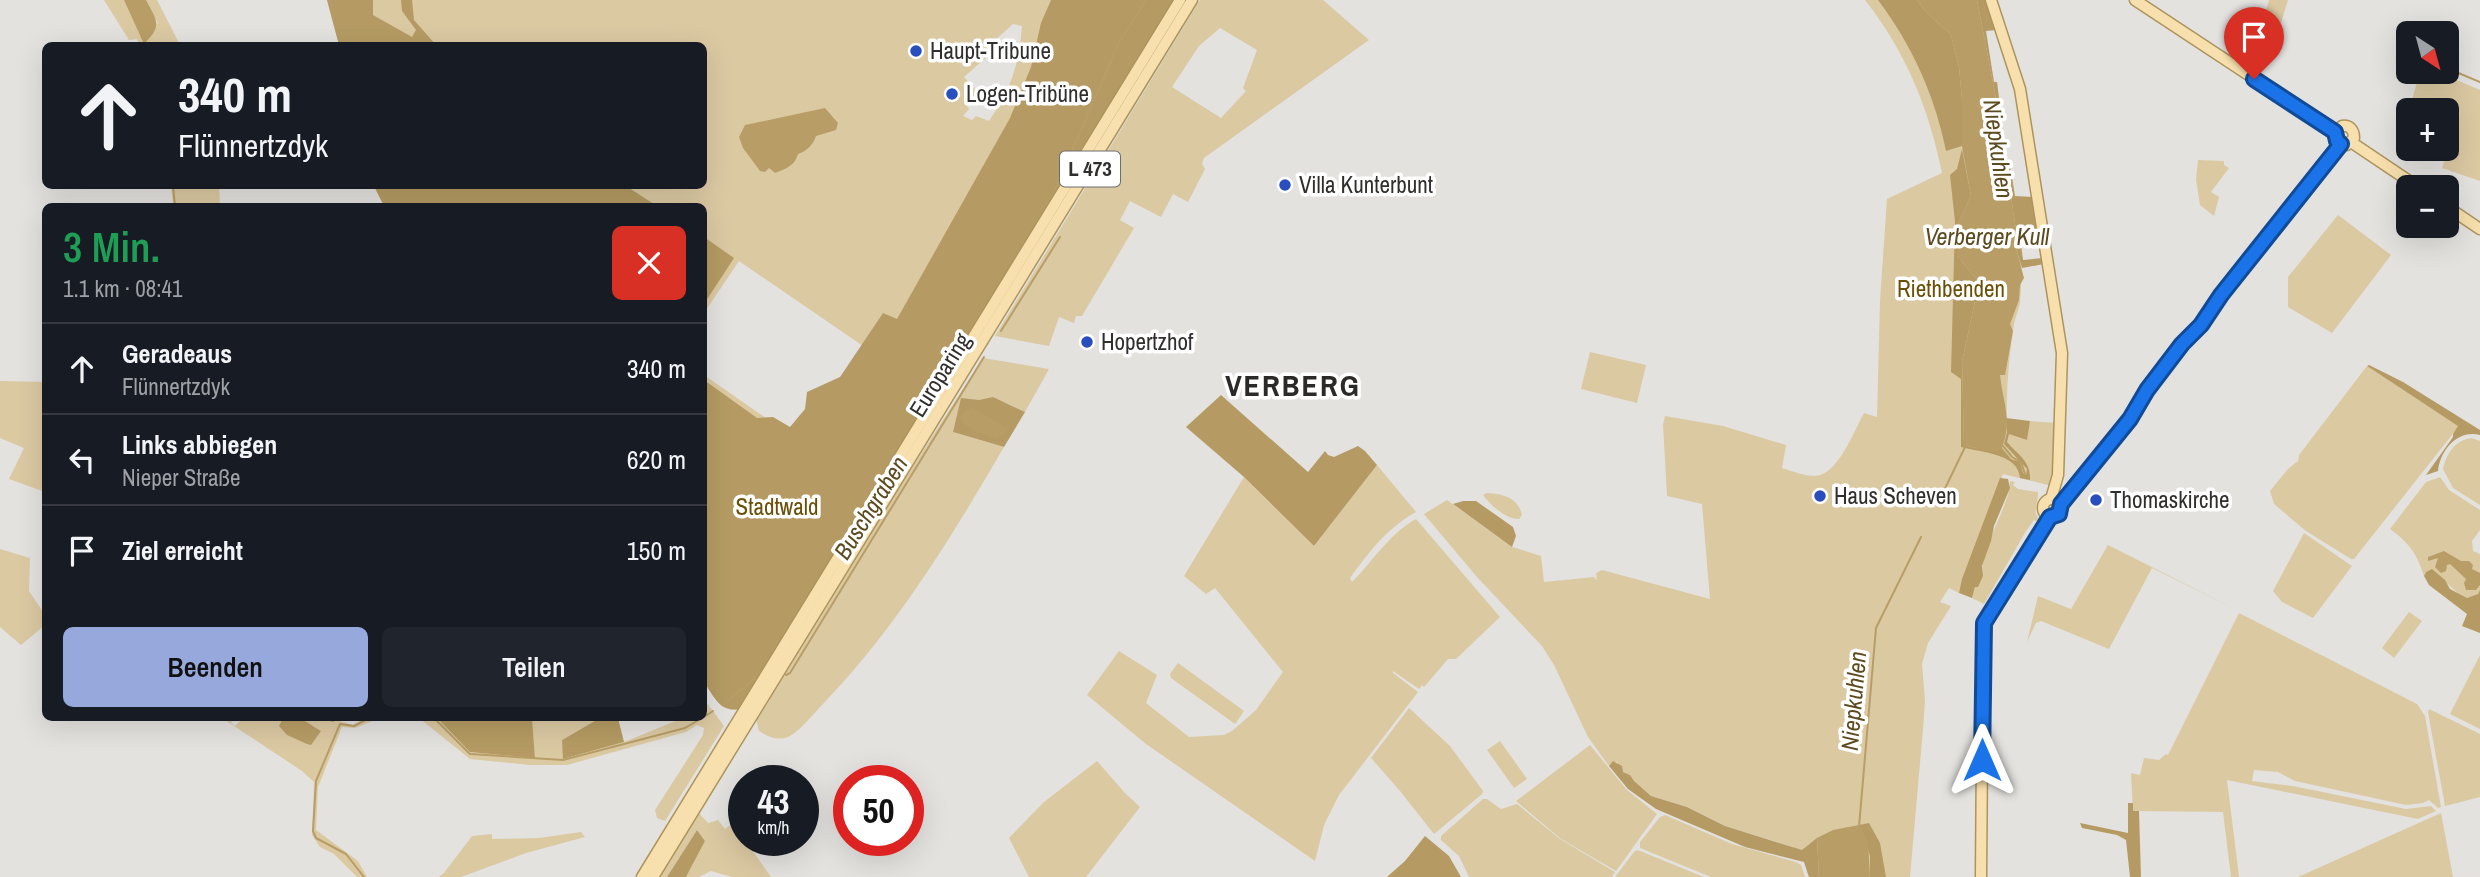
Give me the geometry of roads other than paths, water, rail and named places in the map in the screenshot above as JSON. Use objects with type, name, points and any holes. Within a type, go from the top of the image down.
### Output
[{"type":"main road","name":"Europaring","points":[[642,877],[1181,0]]},
{"type":"main road","name":"Europaring","points":[[653,877],[1192,0]]},
{"type":"main road","points":[[1991,0],[2020,89],[2062,353],[2057,475],[2051,499]]},
{"type":"main road","points":[[2135,0],[2335,132],[2337,141],[2346,143],[2398,175]]},
{"type":"main road","points":[[2335,132],[2339,127],[2348,127],[2354,135],[2346,143]]},
{"type":"main road","points":[[2459,215],[2480,229]]},
{"type":"main road","points":[[1981,877],[1983,626],[2050,517],[2059,514],[2061,504],[2057,500],[2045,502],[2045,515],[2050,517]]},
{"type":"street","points":[[2061,504],[2130,419],[2147,390],[2182,344],[2201,325],[2221,295],[2346,143]]},
{"type":"water","points":[[124,0],[146,0],[153,14],[156,28],[143,42]]},
{"type":"water","name":"Verberger Kull","points":[[1917,0],[1977,0],[1995,93],[2017,236],[2016,248],[2024,278],[2010,324],[2013,331],[2005,375],[2000,375],[2007,421],[2001,450],[1987,451],[1964,445],[1962,362],[1979,282],[1957,256],[1957,226],[1971,196],[1962,146],[1959,67],[1951,35]]},
{"type":"water","points":[[825,108],[838,123],[836,130],[816,136],[809,147],[798,154],[795,161],[786,168],[775,173],[769,168],[765,172],[760,171],[743,148],[739,137],[745,125]]},
{"type":"water","points":[[972,408],[1006,427],[1007,431],[997,439],[964,424],[959,418]]},
{"type":"water","points":[[2444,551],[2461,561],[2469,561],[2473,565],[2472,569],[2480,573],[2480,585],[2476,590],[2466,590],[2466,579],[2450,564],[2447,565],[2446,571],[2441,573],[2435,567],[2438,558],[2428,561],[2428,557]]},
{"type":"water","points":[[282,721],[304,721],[321,731],[311,745],[287,735],[279,726]]},
{"type":"water","points":[[1859,825],[1868,841],[1870,877],[1819,877],[1817,838],[1833,830]]},
{"type":"waterway","name":"Buschgraben","points":[[1047,208],[1119,43],[1146,0]]},
{"type":"waterway","points":[[2459,73],[2480,82]]},
{"type":"waterway","points":[[173,189],[175,203]]},
{"type":"waterway","name":"Buschgraben","points":[[1001,331],[1060,237]]},
{"type":"waterway","name":"Buschgraben","points":[[786,675],[790,673],[984,357]]},
{"type":"waterway","name":"Niepkuhlen","points":[[1938,503],[1966,445]]},
{"type":"waterway","points":[[2003,446],[2012,457],[2021,462],[2025,474]]},
{"type":"waterway","name":"Niepkuhlen","points":[[1859,827],[1876,628],[1921,537]]},
{"type":"waterway","name":"Buschgraben","points":[[728,701],[756,677]]},
{"type":"waterway","name":"Buschgraben","points":[[707,715],[713,711]]},
{"type":"waterway","points":[[363,721],[354,726],[340,724],[316,781],[313,831],[316,838],[346,854],[364,877]]},
{"type":"waterway","name":"Buschgraben","points":[[437,721],[470,754],[563,760],[685,728],[697,721]]},
{"type":"place","name":"Haupt-Tribune","points":[[916,51]]},
{"type":"place","name":"Logen-Tribüne","points":[[952,94]]},
{"type":"place","name":"Villa Kunterbunt","points":[[1285,185]]},
{"type":"place","name":"Hopertzhof","points":[[1087,342]]},
{"type":"place","name":"Haus Scheven","points":[[1820,496]]},
{"type":"place","name":"Thomaskirche","points":[[2096,500]]},
{"type":"district","name":"VERBERG","points":[[1293,386]]},
{"type":"park label","name":"Riethbenden","points":[[1951,289]]},
{"type":"park label","name":"Stadtwald","points":[[777,507]]}]
